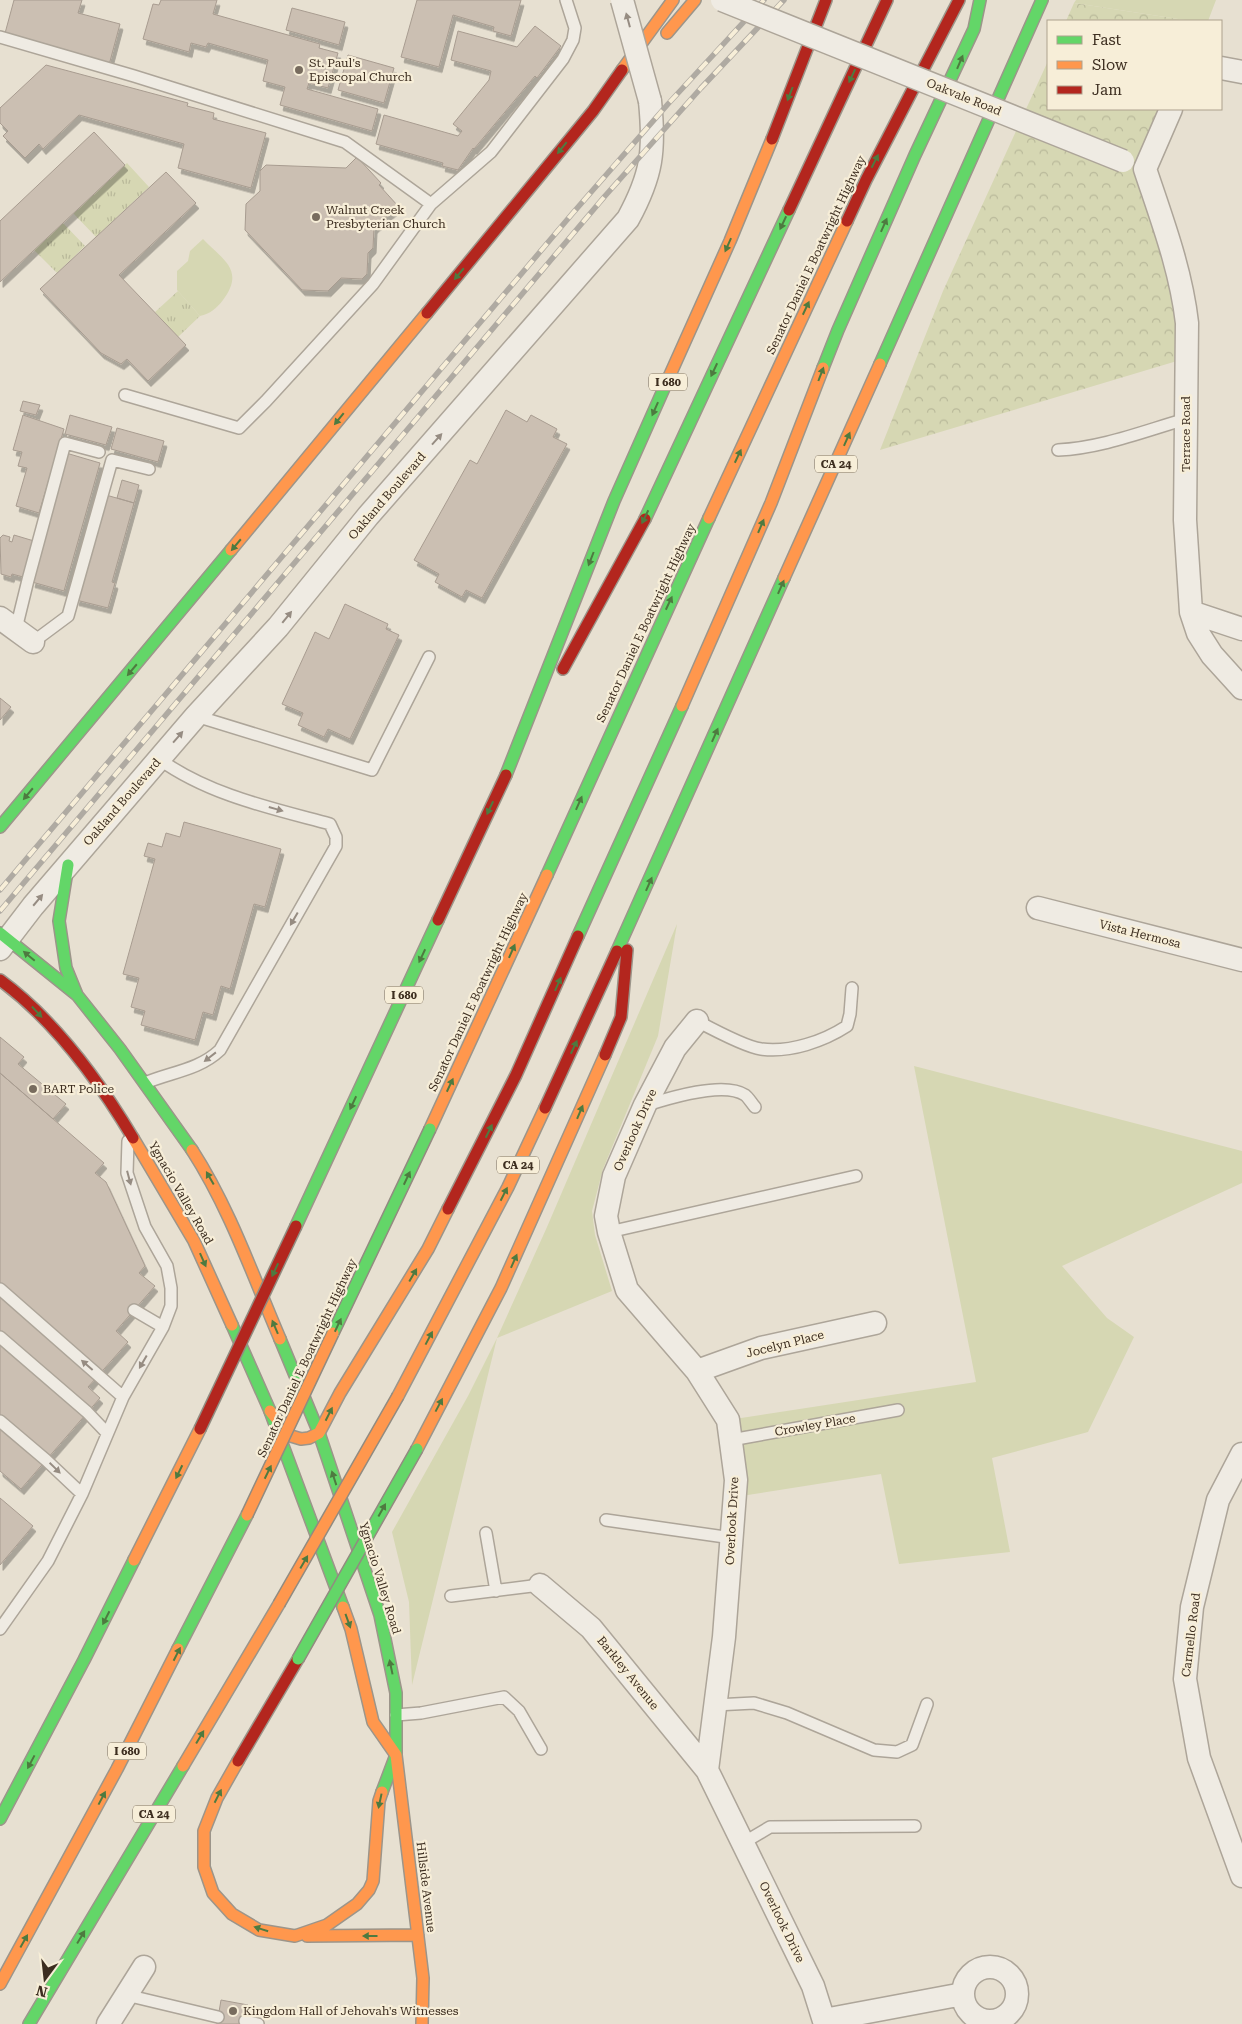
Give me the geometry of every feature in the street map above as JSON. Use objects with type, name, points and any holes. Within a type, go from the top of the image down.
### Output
[{"type":"main road","points":[[594,111],[673,0]]},
{"type":"main road","points":[[0,828],[594,111],[695,0]]},
{"type":"main road","name":"I 680","points":[[0,1819],[84,1660],[200,1428],[511,764],[614,501],[734,232],[767,153],[826,0]]},
{"type":"main road","points":[[511,764],[645,519],[887,0]]},
{"type":"main road","name":"Senator Daniel E Boatwright Highway","points":[[0,1984],[122,1761],[247,1515],[485,1012],[657,629],[866,180],[959,0]]},
{"type":"main road","points":[[270,1411],[291,1436],[309,1438],[319,1433],[340,1392],[402,1293],[444,1220],[536,1032],[740,576],[771,503],[842,321],[915,155],[974,29],[980,0]]},
{"type":"main road","name":"CA 24","points":[[29,2024],[279,1604],[398,1396],[508,1187],[629,928],[1042,0]]},
{"type":"main road","points":[[68,865],[59,921],[66,968],[77,995]]},
{"type":"main road","points":[[418,1935],[294,1936],[259,1930],[232,1914],[213,1893],[204,1867],[204,1832],[216,1798],[298,1659],[417,1448],[502,1288],[621,1017],[629,928]]},
{"type":"main road","name":"Ygnacio Valley Road","points":[[3,940],[77,995],[145,1083],[211,1179],[231,1222],[319,1433],[380,1615],[396,1693],[396,1755]]},
{"type":"main road","name":"Ygnacio Valley Road","points":[[0,980],[23,997],[52,1028],[91,1076],[128,1130],[194,1241],[270,1411],[351,1629],[372,1722],[396,1755]]},
{"type":"main road","points":[[294,1936],[327,1925],[357,1904],[369,1890],[373,1880],[379,1801],[396,1755]]},
{"type":"main road","name":"Hillside Avenue","points":[[396,1755],[418,1935],[422,1978],[422,2024]]},
{"type":"street","name":"Oakland Boulevard","points":[[3,940],[196,716],[278,628],[368,516],[628,219],[640,196],[649,172],[652,152],[650,101],[622,0]]},
{"type":"street","name":"Oakvale Road","points":[[722,0],[1145,169]]},
{"type":"street","points":[[1222,68],[1242,72]]},
{"type":"street","points":[[1145,169],[1171,110]]},
{"type":"street","name":"Terrace Road","points":[[1145,169],[1184,295],[1188,323],[1186,520],[1191,612],[1198,633],[1212,655],[1242,688]]},
{"type":"street","points":[[1191,612],[1242,629]]},
{"type":"street","name":"Vista Hermosa","points":[[1038,908],[1242,960]]},
{"type":"street","name":"Overlook Drive","points":[[697,1021],[675,1048],[645,1105],[614,1176],[606,1216],[608,1232],[627,1290],[697,1371],[728,1420],[736,1480],[724,1637],[706,1770],[813,1986],[825,2022]]},
{"type":"street","name":"Jocelyn Place","points":[[697,1371],[761,1348],[875,1323]]},
{"type":"street","name":"Carmello Road","points":[[1242,1454],[1218,1500],[1192,1607],[1184,1679],[1199,1758],[1242,1876]]},
{"type":"street","name":"Barkley Avenue","points":[[540,1585],[591,1628],[706,1770]]},
{"type":"street","points":[[108,2024],[144,1966]]},
{"type":"street","points":[[825,2022],[963,1994]]},
{"type":"lane","points":[[125,395],[239,428],[373,284],[431,204],[491,152],[563,59],[573,40],[575,28],[566,0]]},
{"type":"lane","points":[[0,37],[134,76],[345,142],[431,204]]},
{"type":"lane","points":[[1058,450],[1104,444],[1186,419]]},
{"type":"lane","points":[[99,452],[66,443],[16,630],[68,616],[112,460],[149,469]]},
{"type":"lane","points":[[196,716],[372,770],[429,657]]},
{"type":"lane","points":[[145,1083],[163,1075],[199,1065],[209,1060],[220,1050],[336,846],[336,837],[330,824],[230,796],[175,771],[159,759]]},
{"type":"lane","points":[[697,1021],[760,1049],[780,1049],[804,1045],[830,1037],[847,1026],[852,988]]},
{"type":"lane","points":[[645,1105],[677,1096],[721,1089],[745,1095],[755,1107]]},
{"type":"lane","points":[[0,1629],[48,1561],[82,1494],[123,1397],[163,1327],[170,1306],[171,1288],[167,1266],[145,1226],[127,1173],[128,1130]]},
{"type":"lane","points":[[608,1232],[856,1176]]},
{"type":"lane","points":[[0,1289],[123,1397]]},
{"type":"lane","points":[[134,1310],[163,1327]]},
{"type":"lane","points":[[0,1337],[88,1412],[108,1433]]},
{"type":"lane","name":"Crowley Place","points":[[731,1440],[898,1410]]},
{"type":"lane","points":[[0,1421],[82,1494]]},
{"type":"lane","points":[[606,1520],[732,1538]]},
{"type":"lane","points":[[486,1534],[496,1591]]},
{"type":"lane","points":[[451,1596],[540,1585]]},
{"type":"lane","points":[[396,1715],[421,1713],[504,1697],[519,1711],[541,1749]]},
{"type":"lane","points":[[715,1705],[754,1703],[787,1712],[874,1750],[897,1752],[912,1745],[927,1704]]},
{"type":"lane","points":[[743,1843],[770,1826],[915,1826]]},
{"type":"lane","points":[[126,1995],[218,2017]]},
{"type":"lane","points":[[245,2021],[258,2024]]},
{"type":"green space","points":[[1076,0],[1216,0],[1208,20],[1184,20],[1074,3]]},
{"type":"green space","points":[[1074,3],[1184,20],[1066,20]]},
{"type":"green space","points":[[1047,63],[1047,110],[1171,110],[1145,169],[1187,358],[880,450],[943,291]]},
{"type":"green space","points":[[127,163],[149,187],[96,237],[73,213]]},
{"type":"green space","points":[[63,223],[85,246],[57,273],[34,250]]},
{"type":"green space","points":[[203,239],[229,266],[232,273],[232,281],[229,290],[218,306],[200,316],[177,290],[177,271],[188,261],[190,251]]},
{"type":"green space","points":[[178,291],[200,316],[178,337],[155,312]]},
{"type":"green space","points":[[677,924],[658,1036],[603,1169],[592,1211],[595,1235],[612,1291],[497,1338],[547,1227]]},
{"type":"green space","points":[[914,1066],[1242,1151],[1242,1183],[1062,1266],[1107,1318],[1134,1337],[1088,1432],[992,1458],[1010,1552],[899,1564],[881,1474],[735,1497],[728,1420],[976,1382]]},
{"type":"green space","points":[[497,1338],[412,1685],[409,1602],[392,1532],[468,1396]]},
{"type":"building","points":[[14,0],[82,0],[78,13],[120,24],[109,65],[4,37]]},
{"type":"building","name":"St. Paul's Episcopal Church","points":[[161,0],[217,0],[213,14],[320,44],[319,48],[338,53],[328,88],[309,83],[307,89],[378,109],[372,131],[280,105],[285,87],[263,81],[268,60],[208,43],[206,47],[191,43],[189,52],[143,39],[153,4],[159,5]]},
{"type":"building","points":[[417,0],[521,0],[511,36],[493,31],[494,27],[453,15],[439,67],[401,57]]},
{"type":"building","points":[[292,8],[345,22],[339,45],[286,30]]},
{"type":"building","points":[[535,26],[561,46],[537,78],[535,76],[473,148],[458,170],[442,166],[443,163],[376,144],[384,115],[458,136],[462,131],[453,124],[489,80],[491,71],[451,60],[458,31],[517,47]]},
{"type":"building","points":[[348,55],[394,68],[384,103],[338,90]]},
{"type":"building","points":[[46,65],[188,103],[187,106],[214,113],[213,119],[266,133],[251,188],[178,168],[184,144],[79,115],[43,149],[39,144],[25,158],[3,136],[8,131],[0,123],[0,108]]},
{"type":"building","points":[[94,132],[125,165],[0,282],[0,221]]},
{"type":"building","name":"Walnut Creek Presbyterian Church","points":[[357,157],[381,183],[379,185],[398,206],[374,228],[373,248],[368,253],[367,274],[362,279],[341,278],[328,291],[302,290],[245,230],[246,204],[260,191],[260,171],[266,165],[346,168]]},
{"type":"building","points":[[166,172],[196,203],[119,275],[186,345],[148,381],[127,359],[121,364],[101,353],[40,289]]},
{"type":"building","points":[[23,401],[40,405],[36,415],[20,411]]},
{"type":"building","points":[[506,410],[527,422],[531,415],[557,429],[553,437],[567,444],[482,598],[466,590],[462,597],[435,582],[439,574],[414,560],[470,460],[477,464]]},
{"type":"building","points":[[23,415],[64,429],[39,513],[16,506],[27,468],[18,466],[22,452],[13,450]]},
{"type":"building","points":[[70,415],[112,427],[106,445],[65,434]]},
{"type":"building","points":[[117,428],[164,441],[158,462],[111,449]]},
{"type":"building","points":[[66,453],[100,463],[64,591],[32,582]]},
{"type":"building","points":[[122,480],[139,485],[134,503],[117,498]]},
{"type":"building","points":[[106,495],[134,503],[112,582],[115,583],[108,608],[76,600]]},
{"type":"building","points":[[3,535],[10,537],[9,541],[12,542],[14,535],[34,541],[23,577],[12,574],[11,577],[1,574],[0,538]]},
{"type":"building","points":[[345,604],[388,624],[386,629],[399,635],[350,739],[328,729],[324,737],[298,725],[303,713],[282,704],[315,632],[329,639]]},
{"type":"building","points":[[0,698],[11,707],[0,720]]},
{"type":"building","points":[[184,822],[281,849],[265,907],[254,904],[230,989],[221,986],[213,1015],[203,1012],[195,1040],[141,1025],[145,1011],[131,1007],[139,978],[123,974],[155,859],[144,856],[148,843],[162,847],[166,833],[180,837]]},
{"type":"building","name":"BART Police","points":[[0,1037],[24,1057],[18,1064],[66,1104],[53,1119],[0,1073]]},
{"type":"building","points":[[0,1073],[104,1163],[95,1173],[106,1182],[145,1266],[139,1273],[155,1286],[116,1331],[128,1342],[88,1387],[100,1398],[21,1489],[0,1471]]},
{"type":"building","points":[[0,1498],[33,1526],[0,1565]]},
{"type":"building","name":"Kingdom Hall of Jehovah's Witnesses","points":[[221,2000],[248,2005],[245,2024],[217,2024]]},
{"type":"railway","points":[[0,890],[572,214],[668,104],[764,0]]},
{"type":"railway","points":[[0,911],[605,196],[701,88],[784,0]]},
{"type":"traffic: fast","points":[[823,368],[915,155],[974,29],[980,0]]},
{"type":"traffic: fast","points":[[880,364],[1042,0]]},
{"type":"traffic: fast","points":[[645,519],[789,210]]},
{"type":"traffic: fast","points":[[506,775],[614,501],[669,377]]},
{"type":"traffic: fast","points":[[547,875],[709,518]]},
{"type":"traffic: fast","points":[[0,827],[231,550]]},
{"type":"traffic: fast","points":[[617,951],[784,578]]},
{"type":"traffic: fast","points":[[578,936],[682,706]]},
{"type":"traffic: fast","points":[[68,865],[59,921],[66,968],[77,995]]},
{"type":"traffic: fast","points":[[296,1226],[438,920]]},
{"type":"traffic: fast","points":[[0,933],[77,995],[120,1049],[192,1150]]},
{"type":"traffic: fast","points":[[333,1333],[430,1129]]},
{"type":"traffic: fast","points":[[232,1325],[270,1411],[343,1607]]},
{"type":"traffic: fast","points":[[280,1339],[319,1433],[380,1615],[396,1693],[396,1755],[382,1792]]},
{"type":"traffic: fast","points":[[298,1659],[417,1449]]},
{"type":"traffic: fast","points":[[178,1649],[247,1515]]},
{"type":"traffic: fast","points":[[0,1819],[84,1660],[134,1560]]},
{"type":"traffic: fast","points":[[29,2024],[183,1766]]},
{"type":"traffic: slow","points":[[622,70],[673,0]]},
{"type":"traffic: slow","points":[[667,33],[695,0]]},
{"type":"traffic: slow","points":[[669,377],[730,241],[772,139]]},
{"type":"traffic: slow","points":[[709,518],[847,221]]},
{"type":"traffic: slow","points":[[231,550],[427,313]]},
{"type":"traffic: slow","points":[[784,578],[880,364]]},
{"type":"traffic: slow","points":[[682,706],[771,503],[823,368]]},
{"type":"traffic: slow","points":[[430,1129],[547,875]]},
{"type":"traffic: slow","points":[[417,1449],[501,1288],[605,1055]]},
{"type":"traffic: slow","points":[[398,1396],[508,1187],[545,1108]]},
{"type":"traffic: slow","points":[[133,1138],[194,1241],[232,1325]]},
{"type":"traffic: slow","points":[[192,1150],[206,1172],[229,1219],[280,1339]]},
{"type":"traffic: slow","points":[[270,1411],[291,1436],[301,1439],[309,1438],[319,1433],[340,1393],[428,1249],[448,1209]]},
{"type":"traffic: slow","points":[[247,1515],[333,1333]]},
{"type":"traffic: slow","points":[[279,1604],[398,1396]]},
{"type":"traffic: slow","points":[[134,1560],[200,1429]]},
{"type":"traffic: slow","points":[[183,1766],[279,1604]]},
{"type":"traffic: slow","points":[[343,1607],[351,1629],[373,1722],[396,1755]]},
{"type":"traffic: slow","points":[[0,1984],[117,1769],[178,1649]]},
{"type":"traffic: slow","points":[[396,1755],[423,1978],[422,2024]]},
{"type":"traffic: slow","points":[[238,1761],[217,1798],[204,1831],[204,1867],[213,1893],[232,1914],[259,1930],[295,1936],[327,1925],[357,1904],[369,1890],[373,1881],[379,1801],[382,1792]]},
{"type":"traffic: slow","points":[[307,1936],[418,1935]]},
{"type":"traffic: jam","points":[[772,139],[826,0]]},
{"type":"traffic: jam","points":[[789,210],[887,0]]},
{"type":"traffic: jam","points":[[847,221],[866,180],[959,0]]},
{"type":"traffic: jam","points":[[427,313],[593,111],[622,70]]},
{"type":"traffic: jam","points":[[563,669],[645,519]]},
{"type":"traffic: jam","points":[[438,920],[506,775]]},
{"type":"traffic: jam","points":[[448,1209],[516,1075],[578,936]]},
{"type":"traffic: jam","points":[[605,1055],[621,1017],[627,950]]},
{"type":"traffic: jam","points":[[545,1108],[617,951]]},
{"type":"traffic: jam","points":[[0,980],[38,1013],[74,1052],[120,1116],[133,1138]]},
{"type":"traffic: jam","points":[[200,1429],[296,1226]]},
{"type":"traffic: jam","points":[[238,1761],[298,1659]]},
{"type":"place","name":"St. Paul's Episcopal Church","points":[[299,70]]},
{"type":"place","name":"Walnut Creek Presbyterian Church","points":[[316,217]]},
{"type":"place","name":"BART Police","points":[[33,1089]]},
{"type":"place","name":"Kingdom Hall of Jehovah's Witnesses","points":[[233,2011]]}]
